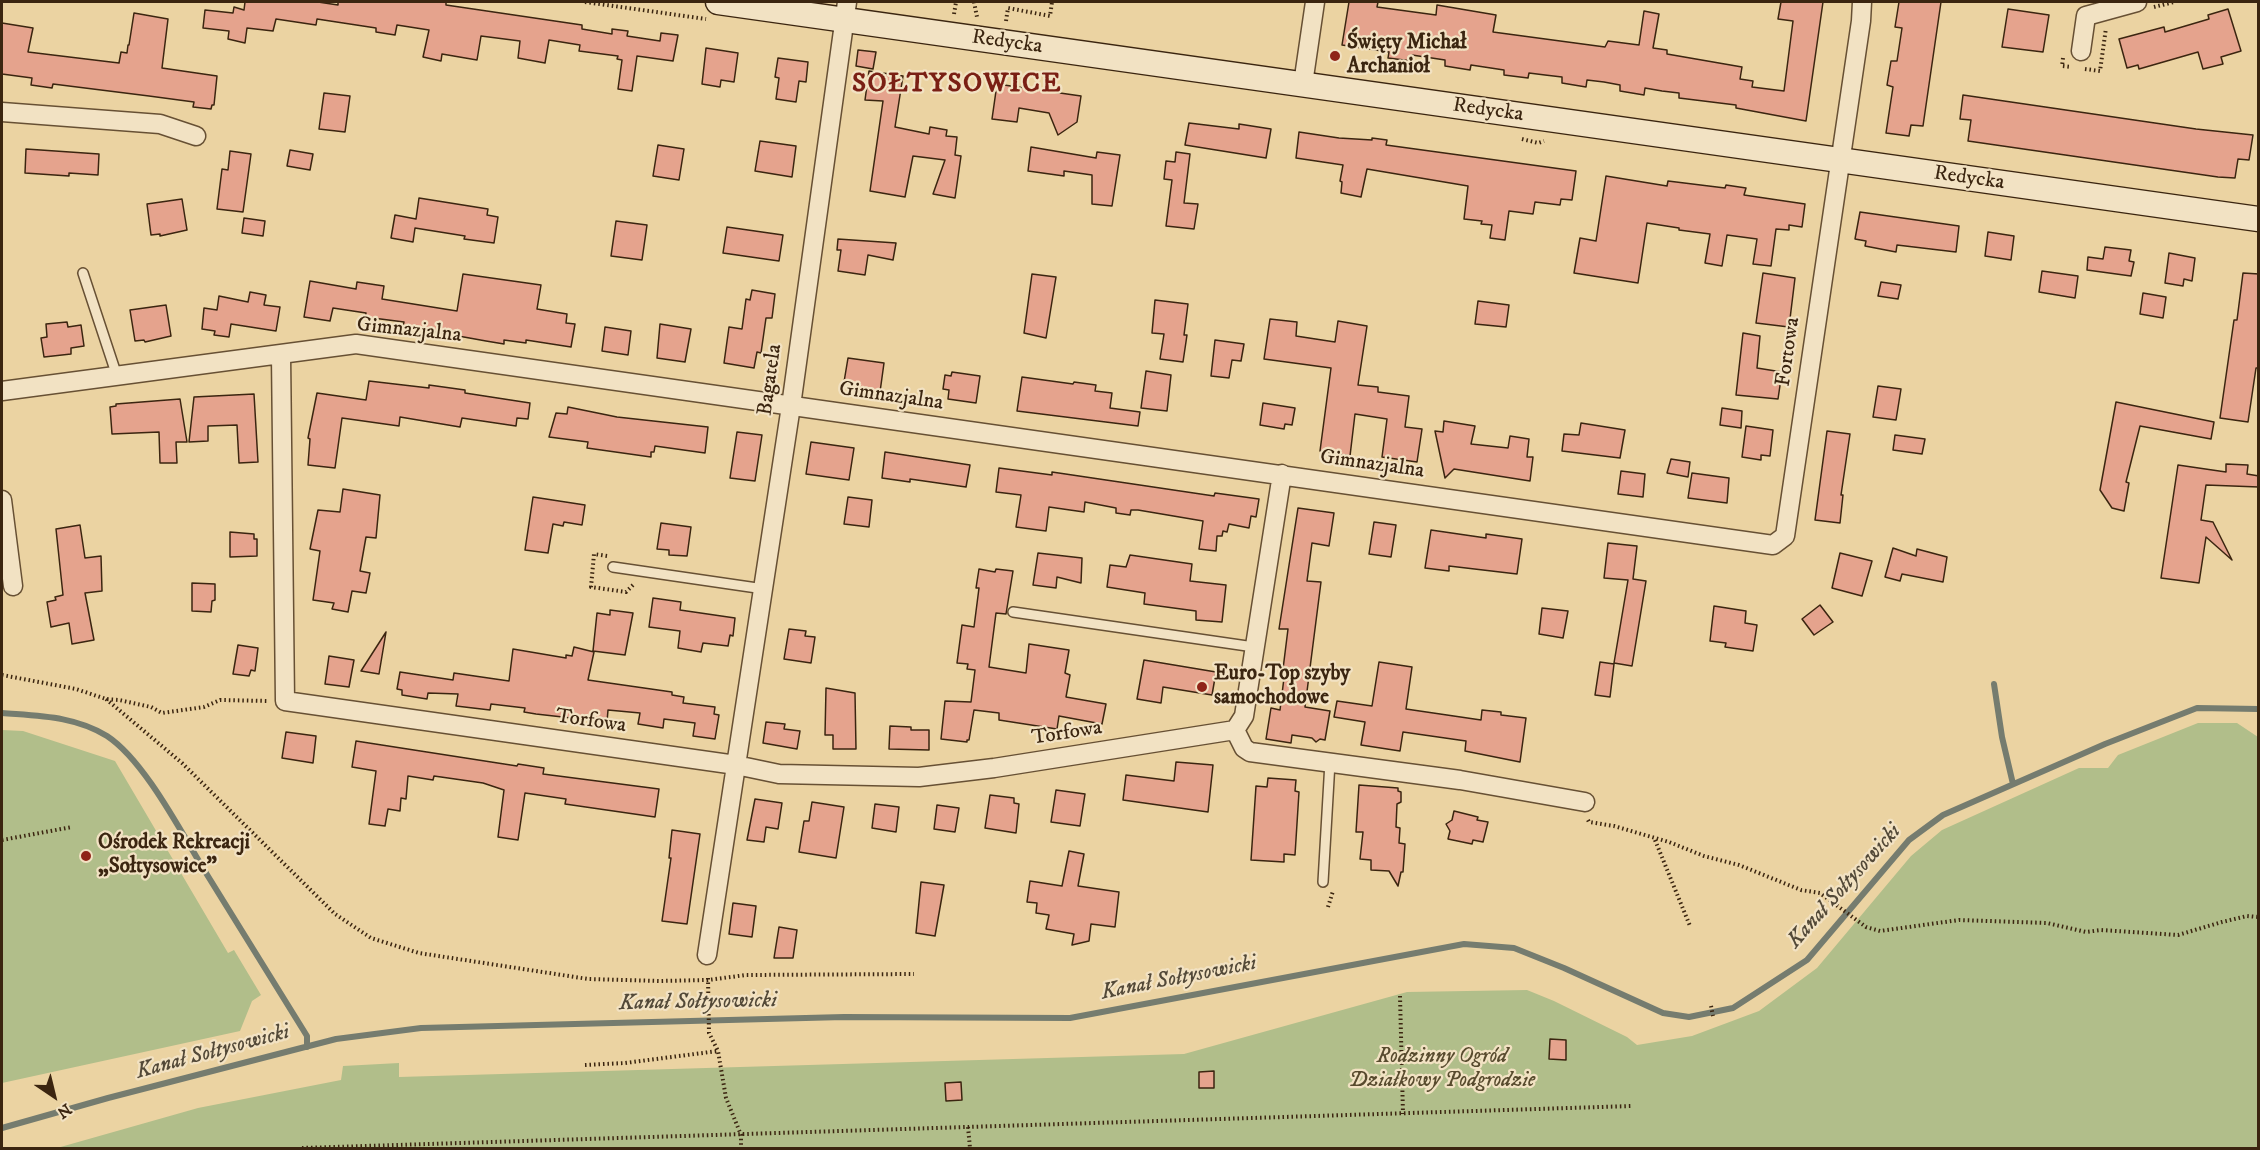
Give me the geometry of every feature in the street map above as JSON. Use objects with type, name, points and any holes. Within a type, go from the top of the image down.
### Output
[{"type":"street","name":"Redycka","points":[[718,2],[846,11],[1229,75],[2259,219]]},
{"type":"street","points":[[1304,84],[1315,2]]},
{"type":"street","name":"Fortowa","points":[[1773,545],[1785,536],[1862,2]]},
{"type":"street","points":[[2081,51],[2086,16],[2138,2]]},
{"type":"street","name":"Bagatela","points":[[707,955],[791,406],[846,11]]},
{"type":"street","points":[[2,112],[160,124],[196,136]]},
{"type":"street","name":"Gimnazjalna","points":[[2,392],[356,344],[1773,545]]},
{"type":"street","points":[[281,355],[285,701]]},
{"type":"street","points":[[1282,474],[1244,716],[1235,730],[1244,748],[1250,752],[1460,780],[1585,802]]},
{"type":"street","points":[[2,500],[13,586]]},
{"type":"street","name":"Torfowa","points":[[285,701],[736,765],[779,774],[919,777],[994,768],[1235,730]]},
{"type":"lane","points":[[83,273],[117,376]]},
{"type":"lane","points":[[613,567],[764,589]]},
{"type":"lane","points":[[1013,612],[1254,647]]},
{"type":"lane","points":[[1323,882],[1330,762]]},
{"type":"path","points":[[954,14],[956,2]]},
{"type":"path","points":[[974,2],[977,17]]},
{"type":"path","points":[[1007,14],[1008,8],[1050,16],[1052,2]]},
{"type":"path","points":[[594,554],[591,587],[626,592]]},
{"type":"path","points":[[2,675],[76,689],[106,699],[151,707],[162,713],[204,707],[220,700],[285,701]]},
{"type":"path","points":[[106,699],[182,763],[335,914],[371,938],[419,953],[588,979],[660,981],[708,980],[746,975],[914,974]]},
{"type":"path","points":[[1585,802],[1584,815],[1590,822],[1614,826],[1704,856],[1739,865],[1801,890],[1820,893],[1866,927],[1880,932],[1959,920],[2047,923],[2086,933],[2101,930],[2178,935],[2247,916],[2259,917]]},
{"type":"path","points":[[2,840],[72,826]]},
{"type":"path","points":[[1655,839],[1690,926]]},
{"type":"path","points":[[708,980],[708,1028],[718,1051],[726,1098],[741,1135],[741,1149]]},
{"type":"path","points":[[1400,996],[1403,1114]]},
{"type":"path","points":[[1711,1006],[1713,1016]]},
{"type":"path","points":[[585,1065],[625,1063],[718,1051]]},
{"type":"path","points":[[302,1149],[1632,1106]]},
{"type":"path","points":[[968,1127],[970,1149]]},
{"type":"green space","name":"Rodzinny Ogród Działkowy Podgrodzie","points":[[2198,723],[2237,723],[2258,737],[2258,1148],[57,1148],[198,1108],[341,1080],[343,1066],[399,1063],[399,1077],[1184,1054],[1407,992],[1527,990],[1627,1037],[1637,1045],[1692,1036],[1759,1011],[1817,968],[1911,856],[1942,830],[2079,768],[2108,768],[2118,755]]},
{"type":"green space","name":"Ośrodek Rekreacji „Sołtysowice”","points":[[2,730],[23,731],[115,761],[228,953],[234,950],[261,995],[252,1001],[240,1031],[2,1083]]},
{"type":"building","points":[[245,2],[318,2],[338,5],[338,2],[446,2],[446,5],[582,25],[582,29],[612,34],[612,29],[628,31],[627,36],[660,41],[661,33],[678,35],[673,61],[637,56],[632,91],[618,89],[622,60],[617,59],[618,56],[579,51],[580,45],[549,40],[545,63],[518,58],[520,41],[481,36],[477,60],[442,54],[441,61],[423,57],[429,30],[397,25],[395,35],[376,32],[376,28],[317,19],[316,25],[276,19],[273,31],[247,28],[245,43],[228,39],[229,31],[203,28],[205,10],[233,13],[234,7],[244,10]]},
{"type":"building","points":[[1349,2],[1378,2],[1377,7],[1436,15],[1437,5],[1496,15],[1493,32],[1605,47],[1608,41],[1639,45],[1644,11],[1659,14],[1653,48],[1667,50],[1667,54],[1742,67],[1740,79],[1753,81],[1752,87],[1784,91],[1793,21],[1778,19],[1781,2],[1823,2],[1806,121],[1736,108],[1736,105],[1679,98],[1679,93],[1645,88],[1644,95],[1620,91],[1620,85],[1604,82],[1587,80],[1586,87],[1562,83],[1562,77],[1529,73],[1528,78],[1504,75],[1504,70],[1471,65],[1470,70],[1445,66],[1445,60],[1412,55],[1412,61],[1388,58],[1389,52],[1342,45]]},
{"type":"building","points":[[1899,2],[1941,2],[1923,126],[1911,125],[1909,136],[1886,133],[1893,87],[1887,85],[1891,61],[1897,61],[1902,28],[1895,27]]},
{"type":"building","points":[[2008,9],[2049,15],[2043,52],[2002,47]]},
{"type":"building","points":[[2228,9],[2241,51],[2221,57],[2223,64],[2203,69],[2198,52],[2139,69],[2138,65],[2127,68],[2119,39],[2164,27],[2165,32],[2209,19],[2208,15]]},
{"type":"building","points":[[134,13],[168,19],[162,68],[217,76],[214,105],[211,109],[193,107],[194,102],[53,84],[52,88],[31,85],[32,78],[2,74],[2,23],[33,28],[28,52],[119,63],[121,52],[127,53]]},
{"type":"building","points":[[706,48],[738,53],[734,82],[721,80],[720,87],[702,84]]},
{"type":"building","points":[[858,50],[876,52],[873,69],[856,66]]},
{"type":"building","points":[[778,58],[808,62],[806,82],[799,81],[796,102],[776,99],[779,78],[775,77]]},
{"type":"building","points":[[869,71],[903,76],[895,127],[929,134],[930,127],[947,130],[946,136],[957,137],[955,155],[961,156],[955,198],[933,194],[945,160],[913,156],[905,197],[870,191],[883,101],[865,100]]},
{"type":"building","points":[[997,84],[1081,96],[1077,122],[1058,135],[1049,113],[1019,108],[1017,122],[992,119]]},
{"type":"building","points":[[324,93],[350,96],[345,132],[319,129]]},
{"type":"building","points":[[1963,95],[2196,129],[2253,135],[2249,160],[2238,159],[2235,178],[2218,177],[1968,141],[1971,120],[1960,119]]},
{"type":"building","points":[[1189,123],[1239,129],[1239,124],[1271,129],[1266,158],[1185,145]]},
{"type":"building","points":[[1299,132],[1339,138],[1387,140],[1386,145],[1576,171],[1572,200],[1561,199],[1560,205],[1535,202],[1533,214],[1509,211],[1505,240],[1490,238],[1492,225],[1481,224],[1482,221],[1464,219],[1468,186],[1367,169],[1361,197],[1341,193],[1342,182],[1340,181],[1343,165],[1296,158]]},
{"type":"building","points":[[760,141],[796,146],[792,177],[755,171]]},
{"type":"building","points":[[658,145],[684,149],[679,180],[653,176]]},
{"type":"building","points":[[1031,147],[1096,158],[1097,152],[1120,155],[1112,206],[1092,204],[1092,175],[1064,171],[1064,176],[1028,171]]},
{"type":"building","points":[[26,149],[99,154],[98,175],[25,173]]},
{"type":"building","points":[[290,150],[313,154],[310,170],[287,166]]},
{"type":"building","points":[[230,151],[251,154],[243,212],[217,209],[222,169],[228,170]]},
{"type":"building","points":[[1176,152],[1190,154],[1184,203],[1198,204],[1194,229],[1166,226],[1172,180],[1164,179],[1166,161],[1175,162]]},
{"type":"building","points":[[1606,176],[1667,186],[1668,181],[1725,188],[1726,185],[1746,188],[1744,195],[1805,204],[1802,227],[1789,225],[1789,230],[1776,229],[1771,266],[1753,264],[1757,239],[1727,235],[1722,266],[1705,263],[1710,234],[1647,223],[1638,283],[1574,273],[1580,238],[1596,241]]},
{"type":"building","points":[[419,198],[488,209],[487,215],[498,217],[494,243],[415,228],[413,242],[391,238],[395,215],[416,219]]},
{"type":"building","points":[[182,199],[187,230],[160,236],[160,234],[151,235],[147,204]]},
{"type":"building","points":[[1860,212],[1959,226],[1956,252],[1897,245],[1896,252],[1865,246],[1866,241],[1855,239]]},
{"type":"building","points":[[244,218],[265,221],[263,236],[242,233]]},
{"type":"building","points":[[616,221],[647,225],[642,260],[611,256]]},
{"type":"building","points":[[727,227],[783,235],[779,261],[723,253]]},
{"type":"building","points":[[1988,232],[2014,236],[2011,260],[1985,256]]},
{"type":"building","points":[[838,239],[896,243],[893,260],[868,255],[865,275],[838,271],[841,250],[837,250]]},
{"type":"building","points":[[2105,247],[2131,250],[2129,261],[2134,262],[2131,276],[2087,270],[2088,257],[2103,259]]},
{"type":"building","points":[[2169,253],[2195,258],[2192,281],[2184,279],[2183,286],[2165,283]]},
{"type":"building","points":[[2042,271],[2078,276],[2075,298],[2039,292]]},
{"type":"building","points":[[1763,273],[1795,278],[1789,327],[1756,323]]},
{"type":"building","points":[[2243,273],[2259,274],[2259,368],[2256,368],[2248,422],[2220,418]]},
{"type":"building","points":[[463,274],[541,285],[537,309],[567,314],[566,323],[575,324],[571,347],[526,340],[526,343],[504,340],[504,344],[403,326],[404,322],[365,317],[366,313],[333,308],[330,321],[304,317],[310,281],[356,289],[357,282],[384,286],[382,299],[457,311]]},
{"type":"building","points":[[1032,274],[1056,277],[1046,338],[1024,333]]},
{"type":"building","points":[[1881,282],[1901,285],[1898,299],[1878,296]]},
{"type":"building","points":[[752,290],[775,294],[772,318],[766,318],[761,353],[757,352],[754,368],[724,363],[729,327],[742,329],[746,299],[750,300]]},
{"type":"building","points":[[250,292],[266,295],[264,305],[280,307],[276,331],[231,324],[229,337],[214,335],[215,331],[202,329],[204,308],[217,310],[219,296],[248,302]]},
{"type":"building","points":[[2143,293],[2166,297],[2163,318],[2140,314]]},
{"type":"building","points":[[1155,300],[1188,304],[1183,362],[1160,359],[1164,334],[1152,333]]},
{"type":"building","points":[[1478,301],[1509,305],[1506,327],[1475,324]]},
{"type":"building","points":[[166,305],[171,336],[145,342],[144,340],[135,341],[130,310]]},
{"type":"building","points":[[1270,319],[1297,322],[1296,336],[1335,342],[1338,321],[1367,326],[1358,385],[1378,387],[1378,392],[1409,396],[1405,427],[1422,429],[1417,462],[1382,457],[1387,419],[1355,414],[1350,456],[1320,451],[1331,368],[1264,359]]},
{"type":"building","points":[[67,322],[68,327],[81,325],[84,346],[71,348],[71,354],[44,357],[41,338],[47,337],[46,324]]},
{"type":"building","points":[[660,324],[691,329],[685,362],[657,358]]},
{"type":"building","points":[[605,327],[631,331],[628,355],[602,351]]},
{"type":"building","points":[[1743,333],[1760,336],[1757,368],[1782,372],[1778,399],[1736,395]]},
{"type":"building","points":[[1215,340],[1244,344],[1241,361],[1232,360],[1229,378],[1211,376]]},
{"type":"building","points":[[848,358],[884,363],[880,392],[858,389],[858,383],[844,382]]},
{"type":"building","points":[[1146,371],[1171,375],[1167,411],[1141,408]]},
{"type":"building","points":[[952,372],[980,376],[976,403],[948,399],[949,390],[943,389],[945,375],[951,376]]},
{"type":"building","points":[[1022,377],[1096,385],[1095,391],[1112,393],[1110,408],[1140,412],[1138,426],[1017,411]]},
{"type":"building","points":[[369,381],[429,388],[429,385],[530,403],[528,419],[517,418],[516,426],[462,418],[460,427],[400,417],[399,426],[342,418],[335,468],[308,465],[310,439],[308,438],[317,393],[366,400]]},
{"type":"building","points":[[1878,386],[1901,389],[1896,420],[1873,417]]},
{"type":"building","points":[[254,394],[258,462],[239,463],[237,425],[208,426],[208,441],[189,442],[194,397]]},
{"type":"building","points":[[180,399],[187,442],[176,442],[177,463],[160,463],[159,432],[112,434],[110,407],[116,404]]},
{"type":"building","points":[[2116,402],[2214,422],[2211,439],[2140,426],[2126,482],[2129,483],[2124,511],[2112,508],[2100,490]]},
{"type":"building","points":[[1263,403],[1295,408],[1292,425],[1285,424],[1284,429],[1260,425]]},
{"type":"building","points":[[568,407],[617,417],[708,427],[705,453],[655,446],[651,457],[587,448],[588,442],[549,437],[556,413],[567,414]]},
{"type":"building","points":[[1722,408],[1742,411],[1741,428],[1720,425]]},
{"type":"building","points":[[1444,421],[1475,426],[1471,444],[1508,448],[1510,436],[1529,439],[1527,457],[1533,457],[1530,481],[1454,469],[1445,478],[1435,431],[1443,432]]},
{"type":"building","points":[[1581,423],[1625,430],[1620,458],[1562,451],[1564,434],[1579,435]]},
{"type":"building","points":[[1746,426],[1773,430],[1770,456],[1761,455],[1761,460],[1742,457]]},
{"type":"building","points":[[1827,431],[1850,434],[1841,495],[1843,495],[1840,523],[1815,520]]},
{"type":"building","points":[[737,432],[762,435],[755,481],[730,478]]},
{"type":"building","points":[[1895,435],[1925,439],[1922,454],[1893,450]]},
{"type":"building","points":[[811,442],[854,448],[849,480],[806,474]]},
{"type":"building","points":[[885,452],[970,465],[966,487],[910,479],[910,482],[882,478]]},
{"type":"building","points":[[1671,459],[1690,462],[1688,477],[1667,473]]},
{"type":"building","points":[[2226,464],[2248,465],[2247,474],[2259,476],[2259,487],[2206,485],[2201,520],[2213,522],[2232,560],[2206,537],[2199,583],[2161,578],[2178,465],[2226,472]]},
{"type":"building","points":[[999,468],[1052,475],[1052,472],[1214,496],[1215,493],[1259,499],[1256,517],[1251,516],[1249,528],[1229,524],[1227,532],[1223,531],[1222,536],[1217,536],[1216,551],[1199,549],[1203,521],[1138,510],[1131,510],[1130,515],[1116,513],[1116,508],[1085,502],[1084,512],[1049,507],[1046,531],[1016,527],[1021,495],[996,492]]},
{"type":"building","points":[[1621,471],[1645,474],[1643,497],[1618,494]]},
{"type":"building","points":[[1692,473],[1729,478],[1727,503],[1688,498]]},
{"type":"building","points":[[343,489],[380,495],[376,538],[366,537],[360,571],[370,573],[366,593],[352,591],[348,612],[332,609],[334,603],[313,600],[320,551],[310,549],[318,510],[340,512]]},
{"type":"building","points":[[533,497],[585,505],[582,525],[564,522],[563,526],[553,524],[548,553],[525,550]]},
{"type":"building","points":[[848,497],[872,500],[869,527],[844,524]]},
{"type":"building","points":[[1298,508],[1334,513],[1329,546],[1312,543],[1307,581],[1321,582],[1305,707],[1330,711],[1325,740],[1320,739],[1316,742],[1312,738],[1292,735],[1291,743],[1266,739],[1271,708],[1280,710],[1288,629],[1279,629]]},
{"type":"building","points":[[1374,522],[1396,525],[1391,557],[1369,554]]},
{"type":"building","points":[[661,523],[691,527],[687,556],[669,555],[669,550],[657,549]]},
{"type":"building","points":[[80,525],[85,558],[101,556],[102,591],[85,593],[94,640],[72,644],[69,623],[51,627],[47,602],[63,595],[56,529]]},
{"type":"building","points":[[1431,530],[1486,538],[1486,534],[1522,539],[1517,574],[1449,566],[1449,571],[1425,568]]},
{"type":"building","points":[[230,532],[254,534],[254,539],[257,539],[257,556],[230,557]]},
{"type":"building","points":[[1608,543],[1637,546],[1633,579],[1646,581],[1632,666],[1614,663],[1628,580],[1604,578]]},
{"type":"building","points":[[1893,548],[1916,556],[1917,549],[1947,557],[1943,582],[1902,574],[1900,581],[1885,577]]},
{"type":"building","points":[[1038,553],[1082,558],[1081,583],[1057,577],[1056,588],[1033,585]]},
{"type":"building","points":[[1840,553],[1872,561],[1862,596],[1832,588]]},
{"type":"building","points":[[1130,555],[1192,564],[1190,581],[1226,585],[1222,622],[1196,620],[1196,611],[1144,604],[1145,593],[1107,587],[1110,565],[1126,567]]},
{"type":"building","points":[[979,569],[995,572],[996,569],[1013,571],[1006,614],[996,613],[989,667],[1026,673],[1029,644],[1069,650],[1065,673],[1070,675],[1066,697],[1106,704],[1102,724],[1059,716],[1057,729],[999,720],[999,713],[974,710],[967,742],[941,739],[945,701],[971,702],[975,670],[967,669],[968,664],[957,663],[962,625],[974,627]]},
{"type":"building","points":[[192,583],[215,584],[215,600],[212,601],[211,612],[192,611]]},
{"type":"building","points":[[653,598],[681,602],[680,610],[735,618],[733,636],[730,635],[728,646],[703,643],[701,652],[678,648],[680,631],[649,627]]},
{"type":"building","points":[[1820,605],[1833,622],[1814,635],[1802,619]]},
{"type":"building","points":[[1714,606],[1746,611],[1745,623],[1757,625],[1753,651],[1725,647],[1726,643],[1710,641]]},
{"type":"building","points":[[1542,608],[1568,611],[1563,638],[1539,634]]},
{"type":"building","points":[[610,610],[633,613],[625,655],[593,651],[597,613],[610,615]]},
{"type":"building","points":[[789,629],[806,631],[805,636],[815,637],[811,663],[784,659]]},
{"type":"building","points":[[386,632],[379,674],[361,671]]},
{"type":"building","points":[[238,645],[258,648],[255,671],[251,670],[249,676],[233,674]]},
{"type":"building","points":[[574,647],[594,652],[588,680],[672,692],[672,695],[684,697],[683,703],[715,707],[714,714],[719,715],[715,739],[693,736],[695,723],[664,719],[663,728],[638,724],[640,713],[608,710],[607,722],[536,714],[524,712],[525,708],[491,704],[490,710],[456,706],[458,694],[428,693],[427,699],[402,695],[402,690],[397,689],[400,672],[453,680],[454,673],[509,681],[513,649],[566,658],[566,655],[572,656]]},
{"type":"building","points":[[329,656],[354,660],[349,687],[325,684]]},
{"type":"building","points":[[1144,660],[1216,672],[1212,695],[1163,687],[1161,703],[1137,699]]},
{"type":"building","points":[[1379,662],[1412,667],[1406,709],[1481,720],[1482,710],[1526,718],[1520,762],[1465,751],[1466,741],[1403,732],[1400,751],[1361,745],[1365,722],[1334,717],[1337,701],[1372,706]]},
{"type":"building","points":[[1600,662],[1614,664],[1610,697],[1595,695]]},
{"type":"building","points":[[826,688],[855,693],[856,749],[833,749],[833,735],[825,735]]},
{"type":"building","points":[[766,722],[785,724],[784,729],[800,731],[797,749],[763,743]]},
{"type":"building","points":[[890,726],[911,727],[911,730],[929,730],[929,750],[889,749]]},
{"type":"building","points":[[286,732],[316,736],[313,763],[282,758]]},
{"type":"building","points":[[356,741],[517,766],[518,764],[544,768],[543,774],[659,789],[655,817],[565,804],[566,799],[525,793],[518,840],[498,837],[504,790],[483,783],[434,776],[433,780],[408,776],[406,799],[401,798],[400,811],[388,809],[385,826],[369,824],[376,771],[352,767]]},
{"type":"building","points":[[1176,762],[1213,765],[1208,812],[1123,800],[1126,775],[1174,781]]},
{"type":"building","points":[[1268,778],[1296,780],[1295,791],[1299,792],[1295,855],[1284,854],[1284,862],[1251,860],[1256,786],[1267,787]]},
{"type":"building","points":[[1359,785],[1398,788],[1401,792],[1401,802],[1397,804],[1396,827],[1400,828],[1399,843],[1405,844],[1403,872],[1401,872],[1398,886],[1389,871],[1371,870],[1371,860],[1360,859],[1363,832],[1356,832]]},
{"type":"building","points":[[1056,790],[1085,794],[1080,826],[1051,822]]},
{"type":"building","points":[[990,795],[1014,798],[1014,803],[1019,804],[1016,833],[985,828]]},
{"type":"building","points":[[755,799],[782,803],[778,829],[766,827],[764,842],[747,840]]},
{"type":"building","points":[[812,802],[844,807],[836,858],[799,852],[804,821],[809,821]]},
{"type":"building","points":[[875,804],[899,807],[896,832],[872,828]]},
{"type":"building","points":[[937,805],[959,808],[955,832],[934,829]]},
{"type":"building","points":[[1454,811],[1488,822],[1483,842],[1473,840],[1472,844],[1448,839],[1450,831],[1446,824],[1452,820]]},
{"type":"building","points":[[672,830],[700,834],[687,924],[662,921],[671,858],[669,858]]},
{"type":"building","points":[[1069,851],[1084,854],[1078,886],[1119,892],[1115,927],[1091,924],[1089,941],[1072,945],[1074,934],[1046,929],[1049,915],[1036,913],[1037,903],[1027,902],[1030,881],[1062,886]]},
{"type":"building","points":[[921,882],[944,885],[935,936],[916,933]]},
{"type":"building","points":[[733,903],[756,906],[752,937],[729,934]]},
{"type":"building","points":[[779,927],[797,930],[793,958],[774,958]]},
{"type":"building","points":[[1550,1039],[1566,1040],[1566,1060],[1549,1059]]},
{"type":"building","points":[[1214,1071],[1214,1088],[1199,1088],[1199,1072]]},
{"type":"building","points":[[961,1082],[962,1100],[946,1101],[945,1083]]},
{"type":"waterway","points":[[1994,684],[2002,737],[2013,784]]},
{"type":"waterway","name":"Kanał Sołtysowicki","points":[[2,1128],[336,1039],[421,1028],[844,1017],[1070,1018],[1464,944],[1514,948],[1663,1013],[1689,1017],[1733,1008],[1807,960],[1909,840],[1943,815],[2105,744],[2197,708],[2258,709]]},
{"type":"waterway","points":[[2,713],[56,718],[82,724],[107,736],[135,762],[162,799],[307,1036],[307,1047]]},
{"type":"place","name":"Święty Michał Archanioł","points":[[1335,56]]},
{"type":"place","name":"Euro-Top szyby samochodowe","points":[[1202,687]]},
{"type":"place","name":"Ośrodek Rekreacji „Sołtysowice”","points":[[86,856]]},
{"type":"district","name":"SOŁTYSOWICE","points":[[957,85]]}]
